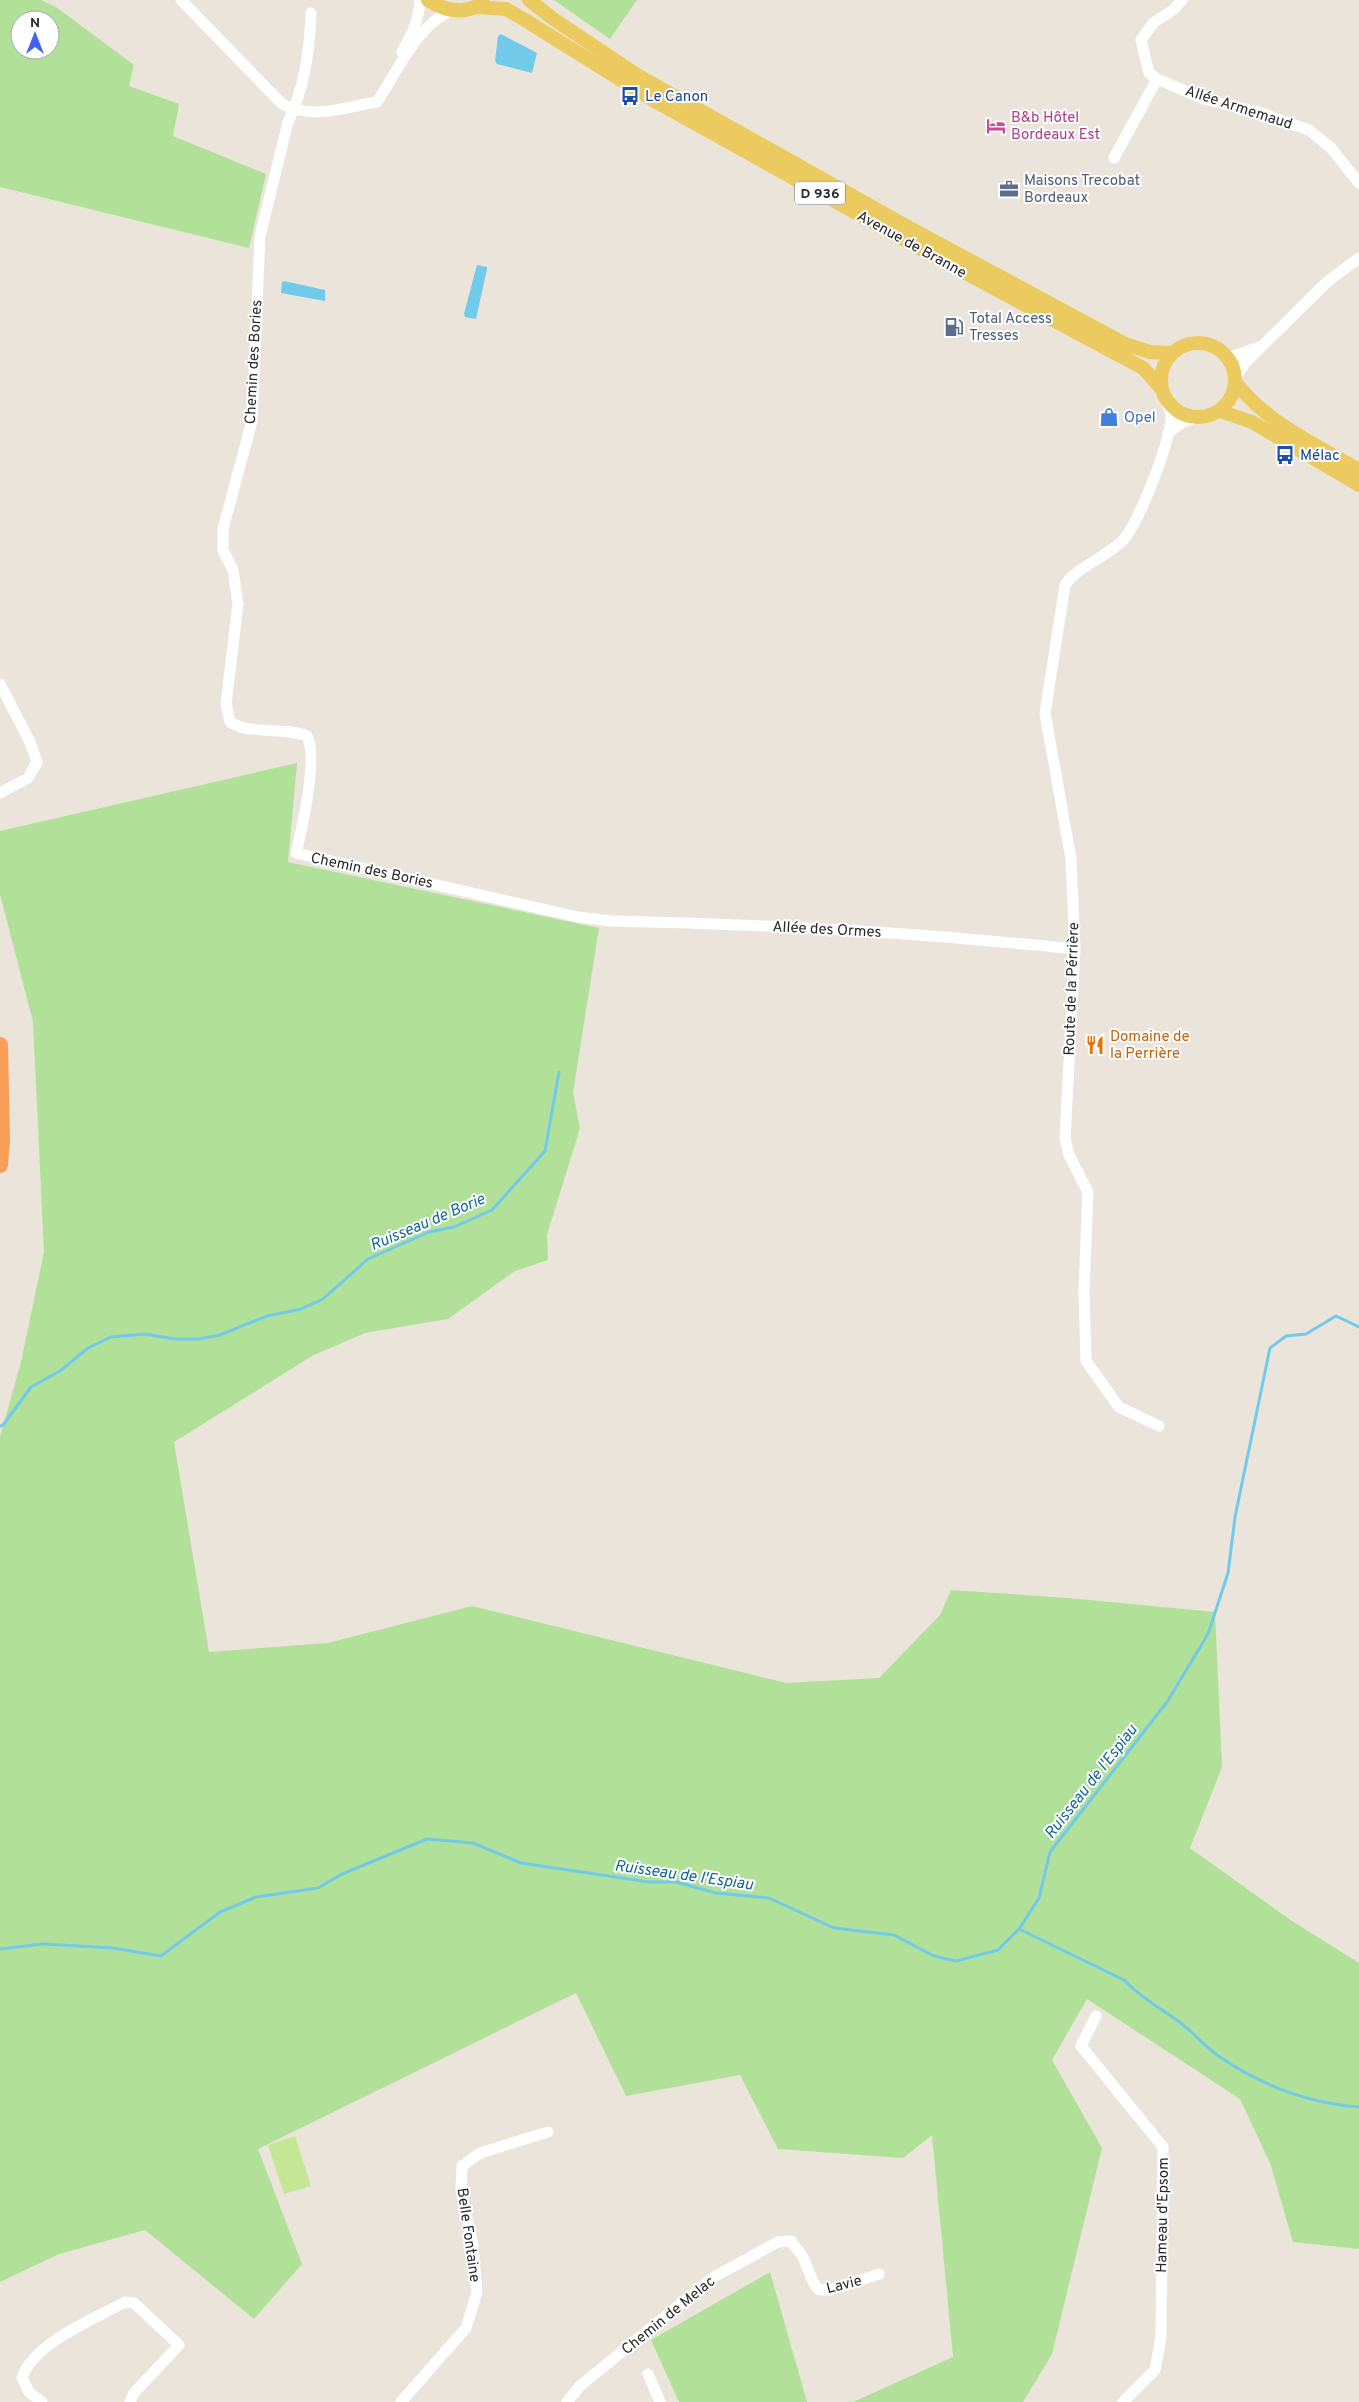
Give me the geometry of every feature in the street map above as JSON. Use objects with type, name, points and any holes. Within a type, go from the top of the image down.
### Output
[{"type":"highway","points":[[0,1045],[2,1140],[0,1166]]},
{"type":"main road","points":[[428,0],[438,7],[451,11]]},
{"type":"main road","name":"Avenue de Branne","points":[[529,0],[559,23],[637,75],[908,227],[1125,344],[1150,352],[1172,353]]},
{"type":"main road","name":"Avenue de Branne","points":[[451,11],[464,10],[482,3],[506,9],[658,103],[930,254],[1143,368],[1164,394]]},
{"type":"main road","points":[[1236,379],[1234,394],[1220,411],[1204,418],[1195,418],[1184,415],[1174,409],[1164,394],[1161,376],[1164,364],[1172,353],[1183,346],[1201,343],[1219,349],[1228,358],[1236,379],[1249,400],[1282,425],[1359,470]]},
{"type":"main road","points":[[1220,411],[1252,422],[1359,485]]},
{"type":"street","points":[[181,0],[282,104],[294,110],[315,113],[377,102],[424,31],[440,15],[451,11]]},
{"type":"street","points":[[354,106],[376,90],[399,57],[415,28],[420,0]]},
{"type":"street","points":[[1114,158],[1157,79],[1149,74],[1141,40],[1153,23],[1173,10],[1182,0]]},
{"type":"street","points":[[294,110],[310,43],[311,13]]},
{"type":"street","name":"Allée Armemaud","points":[[1157,79],[1204,99],[1258,112],[1309,130],[1331,148],[1359,183]]},
{"type":"street","name":"Chemin des Bories","points":[[294,110],[288,122],[260,236],[252,421],[223,528],[224,550],[233,570],[238,604],[226,704],[230,722],[239,728],[296,732],[307,736],[310,743],[310,766],[296,853],[578,917]]},
{"type":"street","points":[[1236,379],[1263,345],[1328,282],[1359,258]]},
{"type":"street","points":[[1228,358],[1263,345]]},
{"type":"street","name":"Route de la Pérrière","points":[[1159,1426],[1119,1407],[1086,1361],[1084,1281],[1088,1192],[1073,1163],[1065,1138],[1075,949],[1071,859],[1045,713],[1065,586],[1069,578],[1095,562],[1125,538],[1141,509],[1168,433],[1171,415],[1164,394]]},
{"type":"street","points":[[1168,433],[1183,422],[1195,418]]},
{"type":"street","points":[[0,684],[33,747],[37,762],[28,778],[3,792]]},
{"type":"street","name":"Allée des Ormes","points":[[578,917],[950,936],[1075,949]]},
{"type":"street","name":"Hameau d'Epsom","points":[[1096,2016],[1081,2046],[1163,2147],[1161,2337],[1155,2370],[1123,2402]]},
{"type":"street","name":"Belle Fontaine","points":[[401,2402],[466,2328],[476,2292],[472,2246],[460,2190],[462,2166],[480,2153],[548,2132]]},
{"type":"street","name":"Lavie","points":[[778,2242],[791,2241],[803,2257],[818,2290],[830,2290],[879,2274]]},
{"type":"street","name":"Chemin de Melac","points":[[567,2402],[580,2386],[712,2278],[778,2242]]},
{"type":"street","points":[[42,2402],[29,2392],[22,2378],[24,2372],[35,2358],[50,2344],[125,2302],[134,2303],[179,2344],[134,2393],[130,2402]]},
{"type":"street","points":[[648,2374],[660,2402]]},
{"type":"green space","points":[[0,0],[41,0],[56,7],[134,65],[129,86],[179,104],[173,136],[266,174],[249,248],[0,187]]},
{"type":"green space","points":[[554,0],[637,0],[610,39]]},
{"type":"green space","points":[[297,763],[288,862],[599,928],[573,1093],[580,1128],[547,1235],[548,1260],[515,1271],[448,1319],[365,1333],[312,1356],[174,1442],[209,1652],[328,1643],[472,1606],[786,1683],[879,1678],[940,1615],[951,1590],[1068,1598],[1215,1612],[1222,1767],[1190,1848],[1289,1919],[1359,1963],[1359,2249],[1293,2242],[1270,2163],[1240,2099],[1087,1999],[1052,2060],[1102,2148],[1052,2354],[1023,2402],[853,2402],[953,2357],[932,2135],[903,2158],[778,2149],[740,2075],[626,2096],[576,1993],[258,2149],[302,2264],[254,2319],[145,2230],[59,2254],[0,2282],[0,1437],[21,1362],[44,1252],[33,1022],[0,894],[0,831]]},
{"type":"green space","points":[[295,2136],[311,2186],[284,2194],[268,2145]]},
{"type":"green space","points":[[770,2272],[807,2402],[679,2402],[651,2340]]},
{"type":"water","points":[[501,34],[537,53],[532,73],[497,64],[495,61],[498,36]]},
{"type":"water","points":[[477,265],[487,267],[487,269],[476,319],[465,317],[464,314]]},
{"type":"water","points":[[282,282],[325,290],[325,301],[281,293]]},
{"type":"waterway","name":"Ruisseau de Borie","points":[[0,1426],[3,1425],[31,1387],[60,1371],[88,1348],[111,1337],[144,1334],[176,1339],[198,1339],[220,1335],[267,1316],[301,1309],[323,1299],[368,1259],[429,1232],[454,1227],[492,1210],[545,1151],[559,1072]]},
{"type":"waterway","name":"Ruisseau de l'Espiau","points":[[0,1949],[43,1944],[113,1948],[161,1956],[220,1912],[256,1897],[318,1888],[342,1874],[427,1839],[473,1843],[521,1863],[649,1882],[676,1882],[716,1893],[769,1898],[834,1928],[894,1935],[934,1956],[956,1961],[998,1950],[1019,1929],[1039,1898],[1050,1852],[1167,1702],[1208,1634],[1228,1573],[1235,1517],[1270,1348],[1286,1336],[1306,1334],[1336,1316],[1359,1327]]},
{"type":"waterway","points":[[1019,1929],[1124,1980],[1145,1998],[1182,2024],[1215,2053],[1252,2076],[1304,2097],[1359,2107]]},
{"type":"place","name":"Le Canon","points":[[630,96]]},
{"type":"place","name":"B&b Hôtel Bordeaux Est","points":[[996,126]]},
{"type":"place","name":"Maisons Trecobat Bordeaux","points":[[1009,189]]},
{"type":"place","name":"Total Access Tresses","points":[[954,327]]},
{"type":"place","name":"Opel","points":[[1109,417]]},
{"type":"place","name":"Mélac","points":[[1285,455]]},
{"type":"place","name":"Domaine de la Perrière","points":[[1095,1045]]}]
